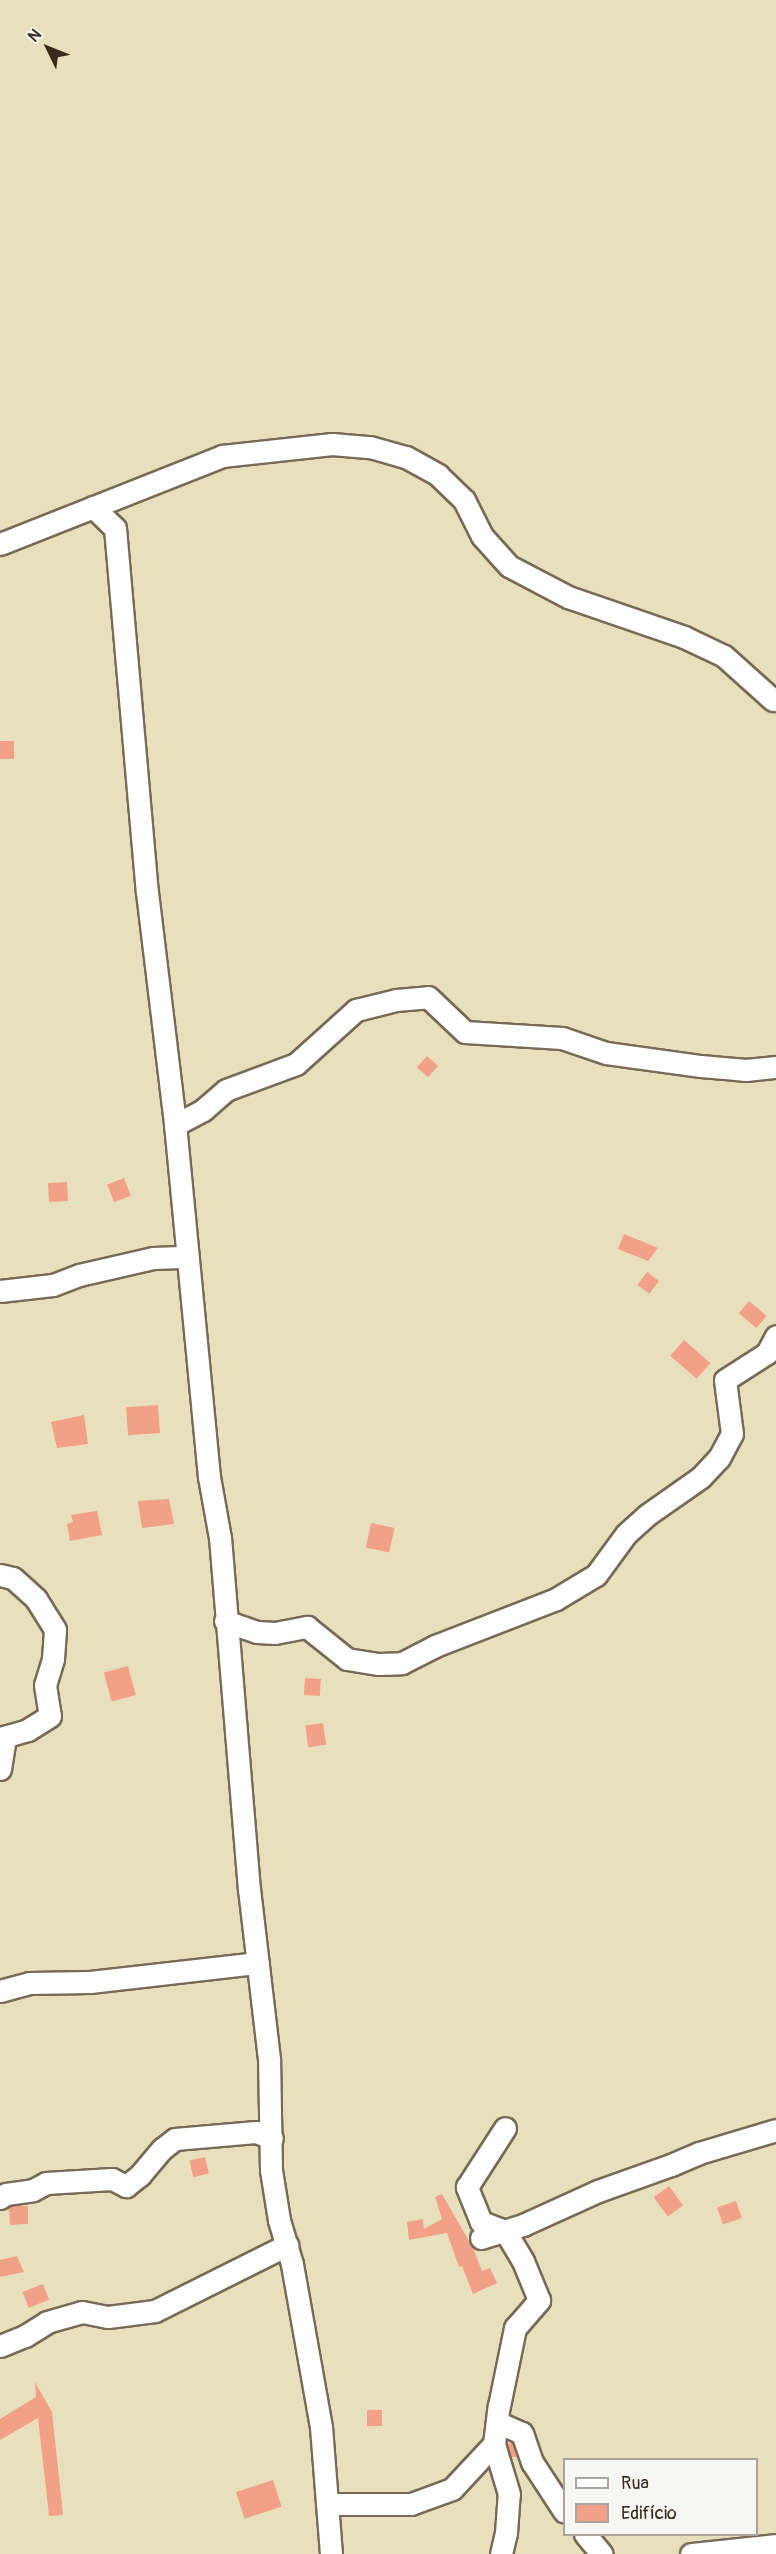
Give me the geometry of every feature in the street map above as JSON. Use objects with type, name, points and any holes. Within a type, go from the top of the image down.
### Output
[{"type":"street","points":[[0,544],[222,456],[332,444],[370,447],[406,457],[438,475],[464,500],[482,536],[509,566],[568,597],[684,637],[724,656],[773,699]]},
{"type":"street","points":[[93,507],[115,528],[147,892],[175,1125],[209,1477],[219,1538],[225,1621],[269,2059],[272,2170],[279,2220],[287,2245],[321,2427],[331,2554]]},
{"type":"street","points":[[175,1125],[203,1110],[226,1090],[296,1064],[356,1010],[396,999],[428,997],[465,1032],[562,1038],[606,1053],[701,1066],[746,1070],[776,1067]]},
{"type":"street","points":[[0,1291],[53,1285],[106,1268],[153,1258],[187,1257]]},
{"type":"street","points":[[225,1621],[257,1632],[275,1633],[307,1627],[347,1659],[379,1664],[402,1663],[435,1646],[556,1599],[596,1575],[626,1534],[647,1515],[701,1477],[719,1458],[732,1434],[725,1380],[767,1353],[776,1336]]},
{"type":"street","points":[[0,1575],[13,1578],[36,1599],[55,1630],[54,1659],[45,1685],[50,1716],[28,1730],[3,1737],[0,1768]]},
{"type":"street","points":[[0,1991],[30,1983],[90,1982],[258,1963]]},
{"type":"street","points":[[501,2554],[507,2533],[509,2494],[494,2444],[497,2422],[515,2328],[538,2300],[523,2261],[505,2231],[481,2222],[467,2187],[506,2128]]},
{"type":"street","points":[[481,2238],[505,2231],[598,2191],[699,2153],[776,2130]]},
{"type":"street","points":[[0,2198],[6,2194],[33,2190],[46,2183],[112,2179],[126,2186],[175,2139],[256,2132],[272,2138]]},
{"type":"street","points":[[0,2346],[25,2336],[47,2322],[82,2312],[108,2316],[155,2311],[287,2245]]},
{"type":"street","points":[[497,2422],[522,2433],[532,2462],[563,2509]]},
{"type":"street","points":[[327,2504],[411,2504],[452,2489],[494,2444]]},
{"type":"street","points":[[586,2536],[602,2554]]},
{"type":"street","points":[[691,2554],[776,2545]]},
{"type":"building","points":[[0,741],[14,741],[14,759],[0,759]]},
{"type":"building","points":[[427,1056],[438,1066],[428,1077],[417,1067]]},
{"type":"building","points":[[124,1178],[131,1196],[114,1202],[107,1184]]},
{"type":"building","points":[[67,1182],[68,1201],[49,1202],[48,1183]]},
{"type":"building","points":[[624,1234],[658,1248],[648,1261],[618,1249]]},
{"type":"building","points":[[647,1272],[659,1281],[649,1294],[637,1285]]},
{"type":"building","points":[[749,1301],[767,1316],[756,1328],[739,1313]]},
{"type":"building","points":[[684,1340],[710,1363],[697,1379],[670,1356]]},
{"type":"building","points":[[158,1405],[160,1433],[128,1435],[126,1407]]},
{"type":"building","points":[[84,1415],[88,1444],[57,1448],[51,1422]]},
{"type":"building","points":[[169,1499],[174,1524],[142,1528],[138,1501]]},
{"type":"building","points":[[97,1511],[102,1535],[70,1541],[67,1524],[73,1522],[71,1515]]},
{"type":"building","points":[[371,1523],[394,1528],[389,1552],[366,1547]]},
{"type":"building","points":[[128,1666],[136,1695],[112,1701],[104,1672]]},
{"type":"building","points":[[305,1678],[321,1679],[320,1696],[304,1695]]},
{"type":"building","points":[[323,1723],[326,1745],[308,1747],[305,1726]]},
{"type":"building","points":[[205,2157],[209,2174],[193,2177],[189,2161]]},
{"type":"building","points":[[669,2186],[683,2205],[668,2217],[654,2197]]},
{"type":"building","points":[[442,2194],[473,2248],[482,2271],[490,2268],[497,2283],[473,2294],[462,2266],[459,2267],[447,2233],[409,2240],[407,2222],[423,2219],[424,2229],[442,2219],[435,2197]]},
{"type":"building","points":[[736,2201],[742,2218],[723,2225],[717,2208]]},
{"type":"building","points":[[28,2206],[28,2224],[10,2225],[9,2207]]},
{"type":"building","points":[[17,2256],[24,2272],[0,2277],[0,2260]]},
{"type":"building","points":[[43,2284],[49,2300],[29,2308],[22,2292]]},
{"type":"building","points":[[35,2382],[52,2412],[63,2515],[49,2516],[38,2418],[0,2440],[0,2419],[36,2397]]},
{"type":"building","points":[[367,2410],[382,2410],[382,2426],[367,2426]]},
{"type":"building","points":[[512,2443],[517,2457],[511,2457],[507,2444]]},
{"type":"building","points":[[273,2480],[282,2507],[245,2519],[236,2492]]}]
